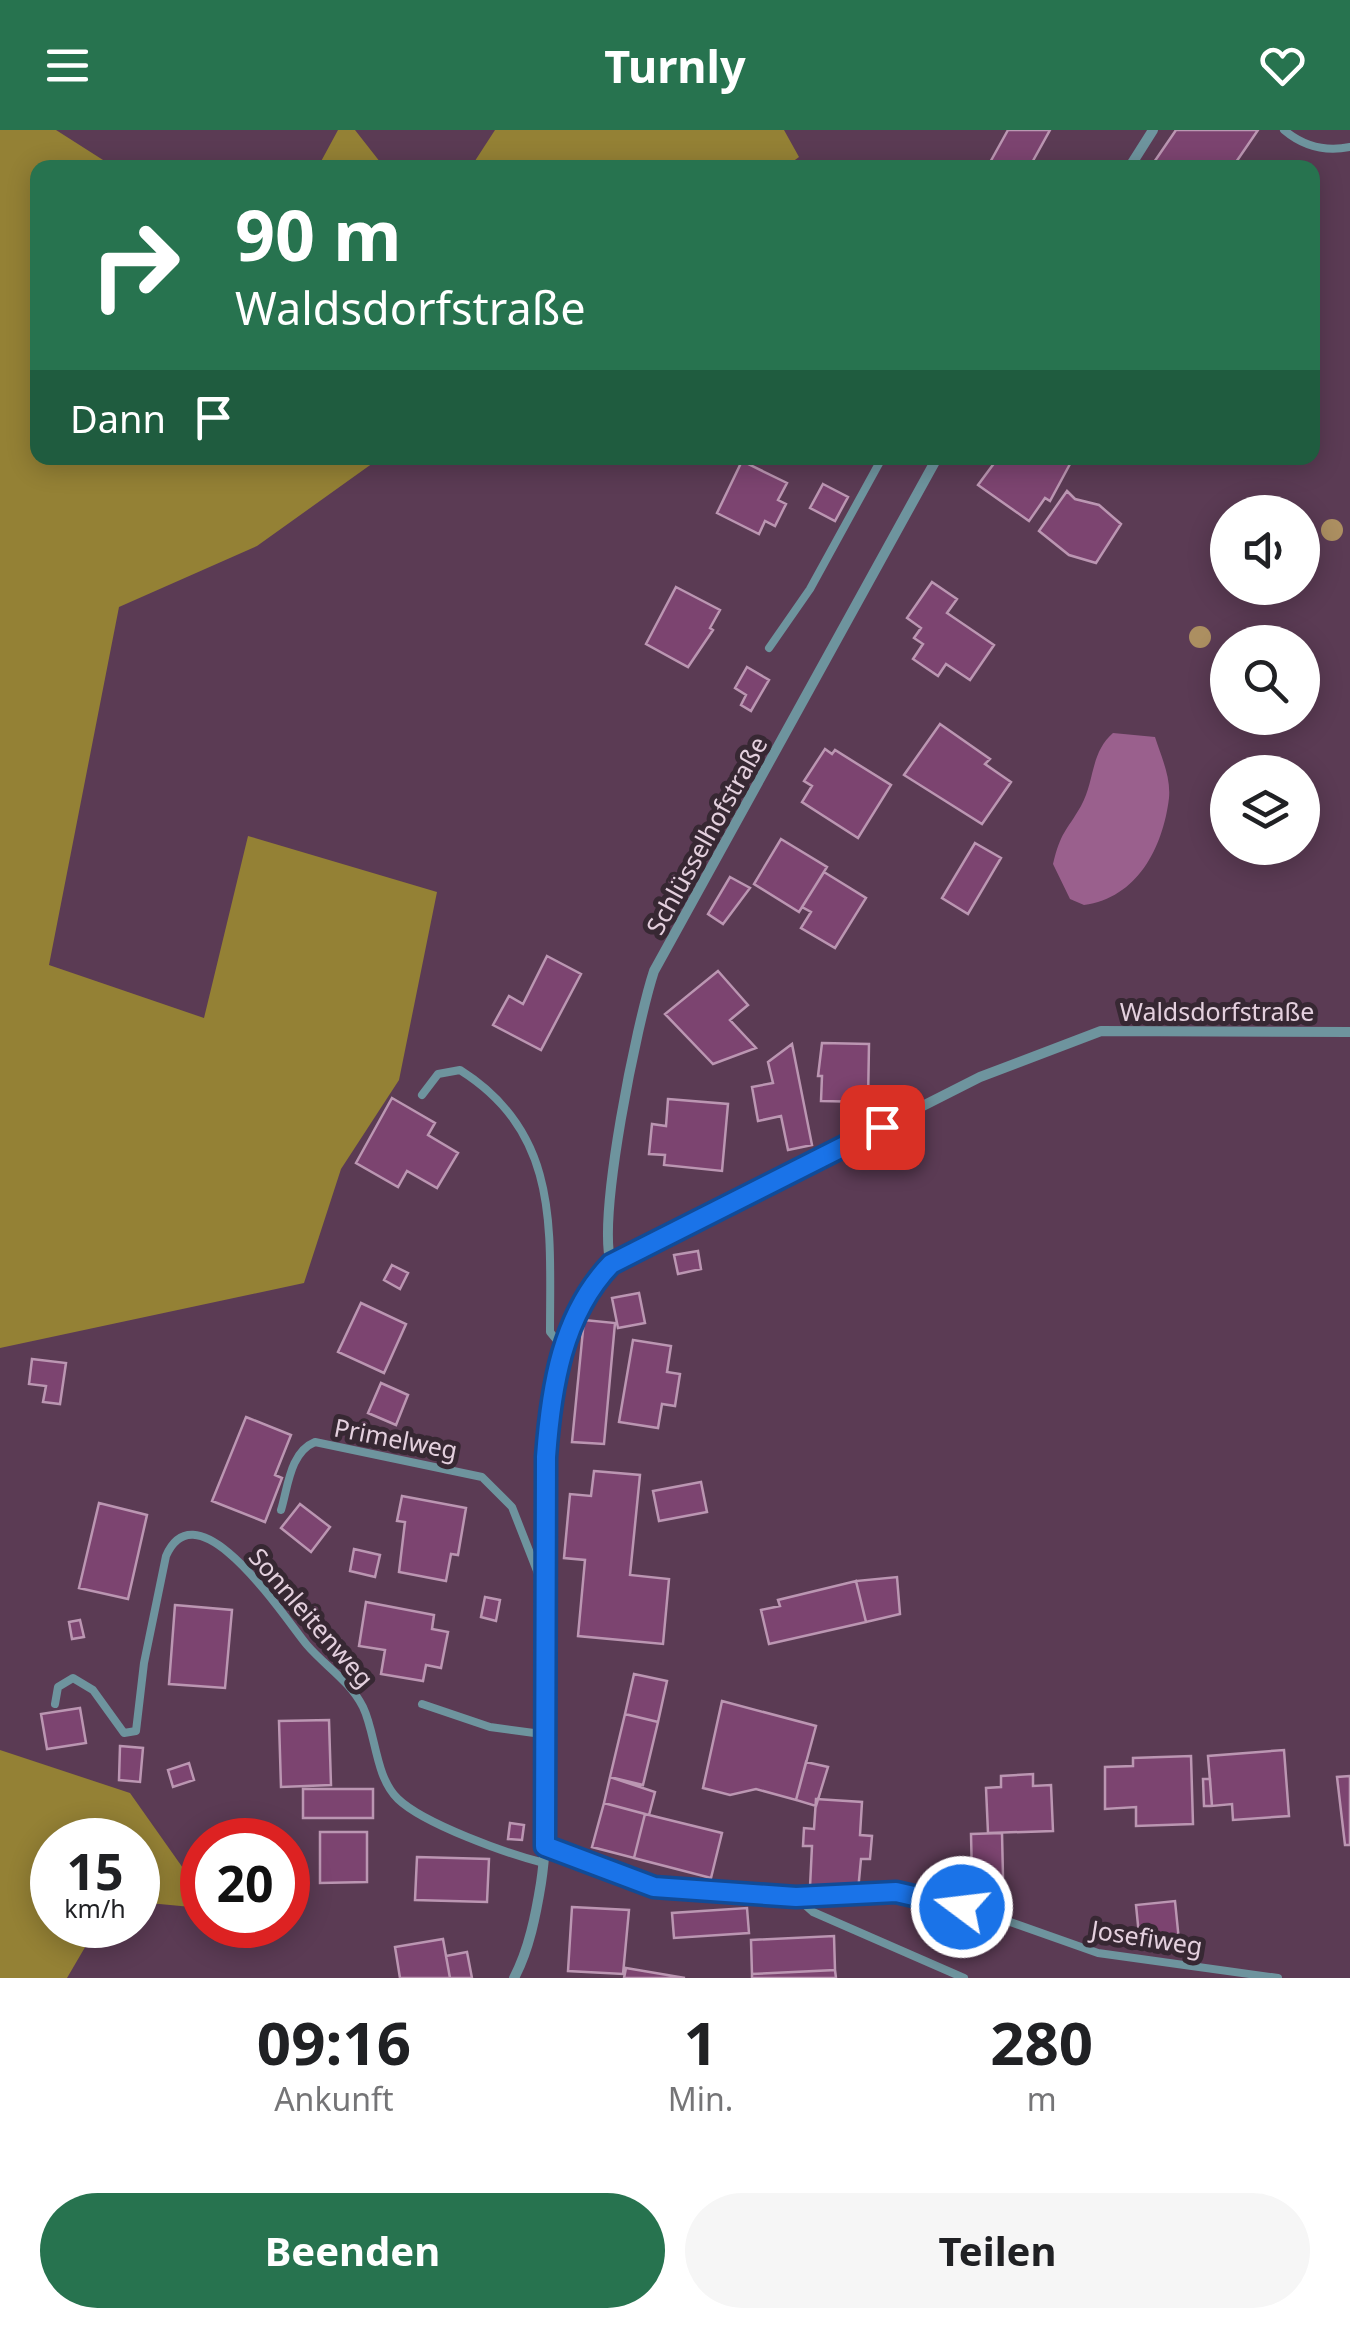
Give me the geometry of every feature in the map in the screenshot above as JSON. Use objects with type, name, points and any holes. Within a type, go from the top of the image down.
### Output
[{"type":"street","points":[[1134,160],[1154,130]]},
{"type":"street","name":"Schlüsselhofstraße","points":[[611,1264],[608,1222],[634,1050],[654,971],[933,465]]},
{"type":"street","name":"Waldsdorfstraße","points":[[514,1978],[536,1914],[544,1863],[548,1735],[543,1585],[547,1440],[564,1348],[590,1286],[611,1264],[980,1077],[1100,1030],[1350,1032]]},
{"type":"lane","points":[[1284,130],[1310,146],[1331,150],[1350,147]]},
{"type":"lane","points":[[769,648],[810,589],[878,465]]},
{"type":"lane","points":[[422,1095],[438,1074],[460,1070],[486,1086],[513,1114],[540,1170],[550,1211],[550,1332],[564,1348]]},
{"type":"lane","name":"Primelweg","points":[[281,1510],[296,1459],[303,1447],[315,1442],[462,1470],[498,1489],[512,1508],[543,1585]]},
{"type":"lane","name":"Sonnleitenweg","points":[[55,1704],[58,1688],[73,1678],[93,1690],[124,1734],[136,1731],[144,1663],[166,1556],[181,1536],[205,1538],[252,1574],[308,1646],[350,1687],[363,1707],[388,1786],[399,1800],[494,1850],[544,1863]]},
{"type":"lane","points":[[422,1704],[490,1727],[548,1735]]},
{"type":"lane","name":"Josefiweg","points":[[545,1846],[654,1887],[796,1897],[911,1893],[988,1914],[1098,1953],[1278,1978]]},
{"type":"lane","points":[[796,1897],[814,1912],[964,1978]]},
{"type":"shaded area","points":[[0,130],[56,130],[103,160],[30,160],[30,465],[370,465],[257,546],[119,607],[49,965],[204,1018],[248,836],[437,892],[399,1080],[341,1169],[304,1283],[0,1348]]},
{"type":"shaded area","points":[[338,130],[355,130],[379,160],[322,160]]},
{"type":"shaded area","points":[[495,130],[784,130],[799,157],[795,160],[476,160]]},
{"type":"shaded area","points":[[1113,733],[1155,737],[1167,774],[1166,817],[1153,852],[1133,881],[1103,900],[1084,905],[1070,899],[1053,864],[1061,838],[1085,797],[1100,749]]},
{"type":"shaded area","points":[[0,1750],[130,1793],[148,1818],[30,1818],[30,1948],[85,1948],[67,1978],[0,1978]]},
{"type":"shaded area","points":[[160,1836],[180,1864],[180,1906],[160,1904]]},
{"type":"building","points":[[1008,130],[1050,130],[1033,160],[991,160]]},
{"type":"building","points":[[1176,130],[1258,130],[1237,160],[1155,160]]},
{"type":"building","points":[[740,465],[750,465],[787,483],[778,500],[786,504],[775,526],[765,521],[759,534],[717,513]]},
{"type":"building","points":[[993,465],[1069,465],[1050,501],[1045,498],[1029,521],[978,485]]},
{"type":"building","points":[[823,484],[848,497],[835,521],[810,508]]},
{"type":"building","points":[[1067,491],[1075,499],[1099,505],[1121,524],[1096,563],[1069,555],[1039,531]]},
{"type":"building","points":[[932,582],[957,599],[947,613],[994,645],[970,680],[946,664],[938,676],[913,659],[923,644],[914,638],[921,628],[907,618]]},
{"type":"building","points":[[676,587],[720,610],[710,628],[713,630],[688,667],[646,644]]},
{"type":"building","points":[[747,667],[769,680],[751,711],[741,705],[746,695],[735,688]]},
{"type":"building","points":[[940,724],[990,759],[985,764],[1011,782],[982,824],[904,775]]},
{"type":"building","points":[[825,749],[832,754],[835,750],[891,785],[858,838],[802,802],[812,786],[804,781]]},
{"type":"building","points":[[781,839],[827,867],[799,912],[754,884]]},
{"type":"building","points":[[975,843],[1001,858],[968,914],[942,898]]},
{"type":"building","points":[[824,872],[866,898],[835,948],[801,928],[811,912],[802,907]]},
{"type":"building","points":[[730,877],[750,888],[723,924],[708,914]]},
{"type":"building","points":[[547,956],[581,974],[541,1050],[493,1025],[509,996],[523,1004]]},
{"type":"building","points":[[718,971],[748,1005],[730,1020],[756,1048],[713,1064],[665,1014]]},
{"type":"building","points":[[822,1043],[869,1044],[868,1102],[821,1101],[822,1076],[818,1076]]},
{"type":"building","points":[[792,1044],[812,1145],[788,1150],[781,1116],[758,1121],[752,1087],[773,1083],[768,1062]]},
{"type":"building","points":[[392,1098],[435,1123],[428,1135],[458,1153],[437,1188],[407,1171],[398,1187],[356,1163]]},
{"type":"building","points":[[668,1099],[728,1104],[722,1171],[664,1165],[665,1155],[649,1154],[652,1124],[666,1126]]},
{"type":"building","points":[[698,1251],[701,1269],[678,1274],[674,1255]]},
{"type":"building","points":[[392,1265],[408,1273],[400,1289],[384,1280]]},
{"type":"building","points":[[639,1293],[645,1323],[618,1328],[612,1298]]},
{"type":"building","points":[[361,1303],[406,1324],[384,1373],[338,1352]]},
{"type":"building","points":[[584,1320],[615,1323],[604,1444],[572,1442]]},
{"type":"building","points":[[633,1340],[671,1346],[667,1372],[680,1374],[675,1406],[662,1404],[658,1428],[619,1422]]},
{"type":"building","points":[[32,1359],[66,1363],[60,1404],[43,1402],[46,1386],[29,1384]]},
{"type":"building","points":[[381,1383],[408,1395],[396,1425],[368,1413]]},
{"type":"building","points":[[246,1417],[291,1435],[275,1475],[282,1478],[265,1522],[212,1501]]},
{"type":"building","points":[[594,1471],[640,1475],[630,1575],[669,1579],[663,1644],[578,1636],[585,1560],[564,1558],[570,1494],[591,1496]]},
{"type":"building","points":[[701,1482],[707,1512],[659,1521],[653,1491]]},
{"type":"building","points":[[402,1496],[466,1508],[458,1555],[451,1554],[446,1581],[399,1572],[405,1522],[397,1521]]},
{"type":"building","points":[[99,1503],[147,1515],[128,1599],[79,1588]]},
{"type":"building","points":[[300,1504],[330,1527],[311,1552],[281,1528]]},
{"type":"building","points":[[354,1549],[380,1555],[375,1577],[350,1571]]},
{"type":"building","points":[[897,1577],[900,1614],[866,1622],[856,1581]]},
{"type":"building","points":[[856,1581],[866,1622],[769,1644],[761,1610],[780,1606],[778,1600]]},
{"type":"building","points":[[485,1597],[500,1600],[496,1621],[481,1617]]},
{"type":"building","points":[[366,1602],[434,1615],[432,1629],[448,1632],[441,1668],[426,1665],[423,1681],[381,1674],[385,1650],[359,1646]]},
{"type":"building","points":[[175,1605],[232,1610],[225,1688],[169,1684]]},
{"type":"building","points":[[80,1620],[84,1637],[72,1639],[69,1622]]},
{"type":"building","points":[[634,1674],[667,1681],[658,1722],[625,1714]]},
{"type":"building","points":[[722,1701],[816,1726],[796,1800],[756,1789],[730,1795],[703,1788]]},
{"type":"building","points":[[80,1708],[86,1743],[47,1749],[41,1714]]},
{"type":"building","points":[[625,1714],[658,1722],[643,1785],[610,1777]]},
{"type":"building","points":[[329,1720],[331,1785],[281,1787],[279,1721]]},
{"type":"building","points":[[120,1746],[143,1748],[140,1782],[119,1780]]},
{"type":"building","points":[[1284,1750],[1289,1816],[1233,1820],[1232,1804],[1212,1806],[1208,1756]]},
{"type":"building","points":[[1191,1756],[1193,1824],[1136,1826],[1136,1807],[1105,1809],[1105,1767],[1133,1766],[1133,1758]]},
{"type":"building","points":[[806,1762],[828,1767],[816,1806],[796,1800]]},
{"type":"building","points":[[189,1763],[194,1780],[173,1787],[168,1770]]},
{"type":"building","points":[[1033,1774],[1033,1786],[1051,1785],[1053,1831],[988,1833],[986,1788],[1001,1787],[1001,1776]]},
{"type":"building","points":[[1350,1776],[1350,1845],[1345,1845],[1337,1777]]},
{"type":"building","points":[[610,1777],[655,1792],[649,1815],[604,1803]]},
{"type":"building","points":[[1203,1779],[1210,1779],[1212,1806],[1204,1806]]},
{"type":"building","points":[[303,1789],[373,1789],[373,1818],[303,1818]]},
{"type":"building","points":[[816,1799],[862,1802],[860,1835],[872,1836],[870,1859],[861,1859],[858,1891],[810,1887],[812,1846],[803,1846],[804,1828],[814,1829]]},
{"type":"building","points":[[604,1803],[645,1814],[634,1858],[592,1847]]},
{"type":"building","points":[[645,1814],[722,1833],[711,1878],[634,1858]]},
{"type":"building","points":[[510,1823],[524,1825],[522,1840],[508,1839]]},
{"type":"building","points":[[320,1832],[367,1832],[367,1882],[320,1883]]},
{"type":"building","points":[[1002,1833],[1003,1877],[972,1878],[971,1834]]},
{"type":"building","points":[[417,1857],[489,1859],[487,1902],[415,1900]]},
{"type":"building","points":[[1175,1901],[1179,1941],[1140,1945],[1136,1905]]},
{"type":"building","points":[[572,1907],[629,1910],[623,1974],[568,1971]]},
{"type":"building","points":[[747,1908],[749,1933],[674,1938],[672,1913]]},
{"type":"building","points":[[834,1936],[835,1970],[752,1974],[751,1940]]},
{"type":"building","points":[[443,1939],[450,1978],[400,1978],[395,1947]]},
{"type":"building","points":[[467,1952],[472,1978],[450,1978],[446,1956]]},
{"type":"building","points":[[626,1968],[685,1978],[624,1978]]},
{"type":"building","points":[[835,1970],[836,1978],[752,1978],[752,1974]]},
{"type":"route","points":[[882,1127],[611,1264],[590,1286],[577,1309],[550,1407],[546,1457],[545,1846],[654,1887],[796,1897],[896,1892],[962,1907]]}]
